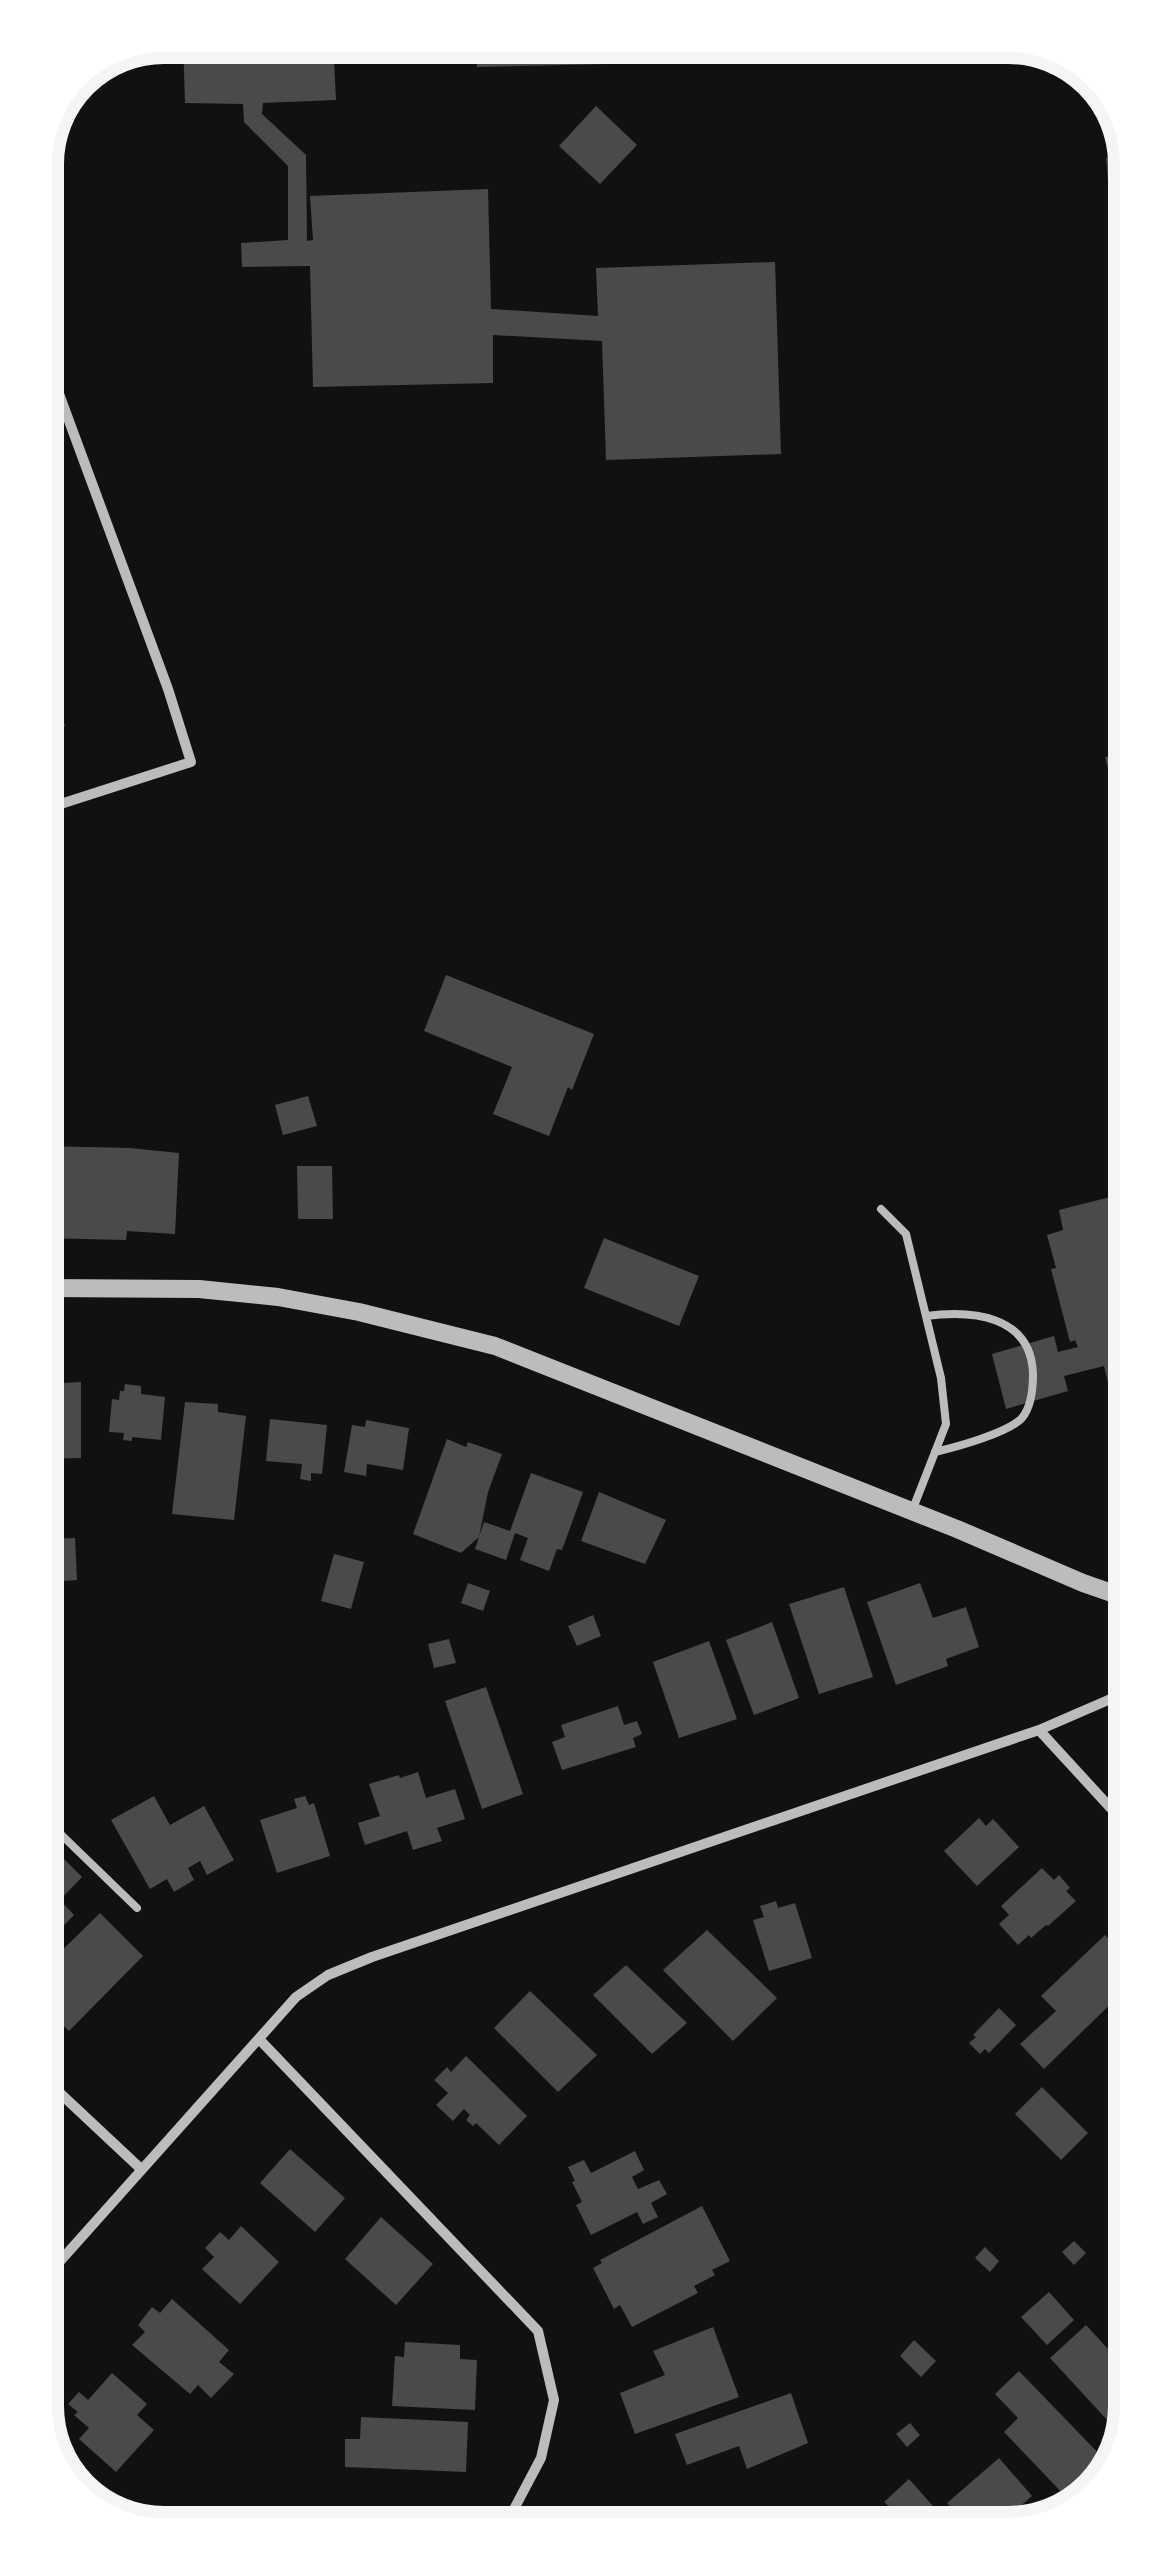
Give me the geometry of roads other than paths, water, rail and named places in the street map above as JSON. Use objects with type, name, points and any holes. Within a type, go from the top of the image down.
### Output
[{"type":"street","points":[[58,391],[191,762],[58,805]]},
{"type":"street","points":[[58,1288],[199,1289],[278,1297],[424,1326],[496,1346],[1114,1594]]},
{"type":"street","points":[[58,2263],[296,1997],[328,1975],[1039,1730],[1114,1698]]},
{"type":"street","points":[[1039,1730],[1114,1812]]},
{"type":"street","points":[[258,2039],[538,2331],[554,2400],[541,2458],[513,2511]]},
{"type":"street","points":[[58,2091],[141,2169]]},
{"type":"lane","points":[[881,1209],[906,1234],[941,1378],[946,1424],[912,1511]]},
{"type":"lane","points":[[926,1316],[952,1313],[989,1317],[1020,1334],[1032,1360],[1034,1392],[1021,1419],[984,1438],[935,1452]]},
{"type":"lane","points":[[58,1832],[137,1908]]}]
